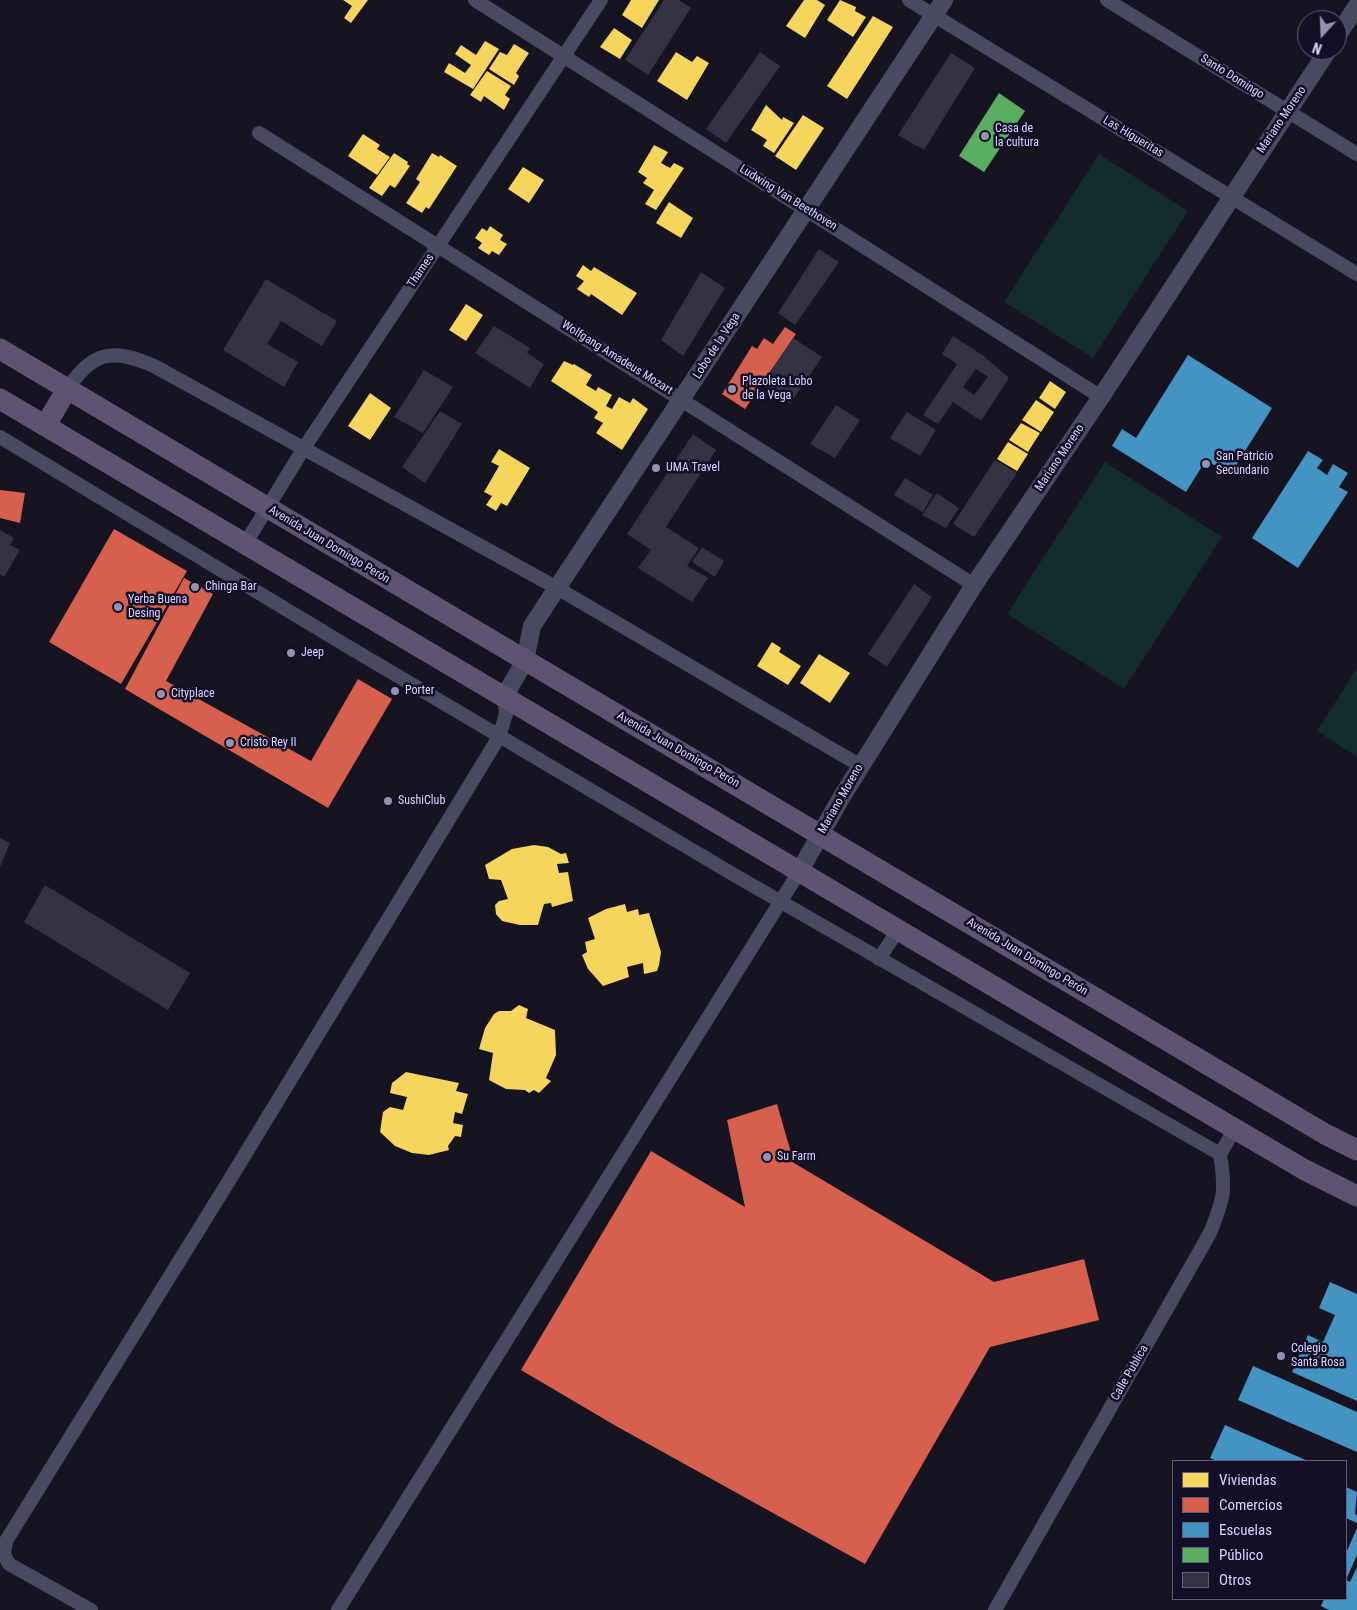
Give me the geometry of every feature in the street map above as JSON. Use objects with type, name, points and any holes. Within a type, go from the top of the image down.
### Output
[{"type":"main road","name":"Avenida Juan Domingo Perón","points":[[0,350],[66,391],[821,834],[1325,1134],[1357,1150]]},
{"type":"main road","points":[[45,426],[66,391]]},
{"type":"main road","points":[[0,399],[1304,1170],[1357,1196]]},
{"type":"street","name":"Ludwing Van Beethoven","points":[[475,0],[1101,397]]},
{"type":"street","name":"Thames","points":[[245,544],[304,448],[601,0]]},
{"type":"street","name":"Las Higueritas","points":[[909,0],[1357,274]]},
{"type":"street","name":"Lobo de la Vega","points":[[504,697],[525,661],[532,626],[944,0]]},
{"type":"street","name":"Santo Domingo","points":[[1107,0],[1357,154]]},
{"type":"street","points":[[1347,21],[1357,6]]},
{"type":"street","name":"Mariano Moreno","points":[[799,872],[861,766],[974,585],[1101,397],[1321,60]]},
{"type":"street","name":"Wolfgang Amadeus Mozart","points":[[259,133],[974,585]]},
{"type":"street","points":[[66,391],[88,363],[104,356],[122,356],[138,359],[304,448],[557,588],[861,766]]},
{"type":"street","points":[[0,437],[780,902],[1220,1154],[1236,1130]]},
{"type":"street","points":[[91,1610],[9,1564],[4,1555],[6,1541],[228,1184],[499,736],[506,714],[504,697]]},
{"type":"street","points":[[338,1610],[799,872]]},
{"type":"street","points":[[879,959],[898,930]]},
{"type":"street","name":"Calle Publica","points":[[995,1610],[1210,1233],[1221,1207],[1225,1186],[1220,1154]]},
{"type":"green space","points":[[1099,154],[1188,211],[1093,358],[1004,302]]},
{"type":"green space","points":[[1105,462],[1222,537],[1124,689],[1007,614]]},
{"type":"green space","points":[[1357,668],[1357,757],[1317,731]]},
{"type":"building: Viviendas","points":[[343,0],[368,0],[351,23],[344,18],[352,6]]},
{"type":"building: Viviendas","points":[[631,0],[659,0],[642,28],[622,15]]},
{"type":"building: Viviendas","points":[[804,0],[817,0],[825,5],[805,38],[786,26]]},
{"type":"building: Viviendas","points":[[840,0],[856,7],[855,11],[866,17],[853,37],[827,20]]},
{"type":"building: Viviendas","points":[[873,16],[893,27],[847,99],[827,86]]},
{"type":"building: Viviendas","points":[[614,28],[632,40],[620,59],[600,47]]},
{"type":"building: Viviendas","points":[[485,41],[499,49],[473,89],[444,72],[449,63],[465,73],[471,65],[455,54],[461,45],[476,55]]},
{"type":"building: Viviendas","points":[[514,44],[529,53],[516,73],[519,76],[514,85],[489,69],[500,52],[507,55]]},
{"type":"building: Viviendas","points":[[676,52],[692,62],[697,56],[709,63],[687,100],[657,81]]},
{"type":"building: Viviendas","points":[[487,71],[511,86],[505,95],[510,99],[504,110],[484,96],[481,102],[470,95]]},
{"type":"building: Viviendas","points":[[766,105],[782,120],[783,117],[794,123],[774,153],[763,146],[767,140],[751,130]]},
{"type":"building: Viviendas","points":[[803,115],[824,128],[796,170],[775,156]]},
{"type":"building: Viviendas","points":[[363,134],[380,145],[377,149],[390,157],[377,175],[348,156]]},
{"type":"building: Viviendas","points":[[654,145],[668,152],[661,163],[670,168],[674,163],[684,168],[656,210],[645,204],[654,190],[643,183],[647,178],[638,172]]},
{"type":"building: Viviendas","points":[[394,153],[408,162],[407,164],[410,166],[395,188],[390,185],[382,196],[369,188]]},
{"type":"building: Viviendas","points":[[432,153],[439,157],[440,155],[457,166],[429,209],[426,207],[422,213],[406,203],[420,182],[416,179]]},
{"type":"building: Viviendas","points":[[523,167],[544,180],[529,203],[508,189]]},
{"type":"building: Viviendas","points":[[669,202],[693,218],[681,238],[656,223]]},
{"type":"building: Viviendas","points":[[490,226],[503,235],[500,240],[507,244],[499,255],[492,251],[489,255],[478,248],[482,243],[475,238],[482,228],[487,231]]},
{"type":"building: Viviendas","points":[[583,265],[591,271],[594,267],[637,293],[622,315],[591,294],[589,297],[577,289],[584,281],[576,276]]},
{"type":"building: Viviendas","points":[[466,304],[483,315],[466,341],[449,330]]},
{"type":"building: Viviendas","points":[[564,361],[574,364],[592,375],[586,385],[596,391],[598,387],[612,395],[606,406],[612,409],[619,397],[630,403],[633,398],[648,409],[622,450],[596,433],[603,423],[594,418],[598,412],[551,381]]},
{"type":"building: Viviendas","points":[[1050,381],[1066,392],[1055,409],[1039,398]]},
{"type":"building: Viviendas","points":[[370,393],[391,408],[370,440],[348,426]]},
{"type":"building: Viviendas","points":[[1036,400],[1054,412],[1041,432],[1022,420]]},
{"type":"building: Viviendas","points":[[1021,423],[1040,433],[1028,452],[1009,440]]},
{"type":"building: Viviendas","points":[[1008,442],[1028,454],[1017,471],[997,459]]},
{"type":"building: Viviendas","points":[[499,449],[530,468],[507,506],[501,503],[496,511],[486,505],[492,496],[484,492],[499,466],[491,462]]},
{"type":"building: Viviendas","points":[[772,642],[781,648],[779,652],[801,666],[788,685],[757,666]]},
{"type":"building: Viviendas","points":[[819,654],[850,673],[830,703],[800,683]]},
{"type":"building: Viviendas","points":[[534,845],[548,847],[561,854],[566,853],[569,863],[557,864],[559,873],[568,872],[573,901],[552,907],[551,903],[544,904],[538,925],[520,925],[502,921],[496,914],[495,905],[499,901],[508,899],[501,880],[489,879],[485,865],[512,849]]},
{"type":"building: Viviendas","points":[[625,904],[627,912],[638,909],[639,915],[649,913],[661,952],[659,965],[657,971],[644,974],[643,963],[627,967],[629,977],[603,986],[588,969],[582,955],[587,952],[585,942],[595,939],[588,918],[606,909]]},
{"type":"building: Viviendas","points":[[519,1005],[528,1009],[526,1018],[555,1030],[556,1055],[546,1078],[551,1081],[539,1093],[534,1090],[529,1093],[525,1090],[506,1089],[489,1080],[493,1053],[479,1049],[485,1028],[494,1014],[499,1011],[511,1011]]},
{"type":"building: Viviendas","points":[[406,1072],[459,1083],[456,1091],[468,1094],[462,1114],[455,1112],[453,1123],[463,1125],[461,1137],[455,1136],[448,1146],[449,1150],[429,1155],[412,1153],[395,1146],[380,1132],[383,1112],[390,1107],[403,1110],[407,1097],[390,1093],[392,1083]]},
{"type":"building: Comercios","points":[[785,327],[796,334],[745,409],[722,394],[752,346],[757,349],[764,338],[773,344]]},
{"type":"building: Comercios","points":[[0,490],[25,493],[20,523],[0,518]]},
{"type":"building: Comercios","name":"Yerba Buena Desing","points":[[114,529],[187,571],[121,684],[49,642]]},
{"type":"building: Comercios","name":"Cityplace","points":[[184,578],[213,594],[166,681],[311,761],[358,679],[392,699],[328,808],[125,689]]},
{"type":"building: Comercios","points":[[777,1104],[794,1163],[994,1282],[1084,1259],[1099,1320],[990,1347],[865,1564],[616,1426],[521,1370],[651,1151],[745,1207],[727,1120]]},
{"type":"building: Escuelas","points":[[1188,355],[1272,408],[1230,475],[1206,460],[1186,492],[1112,446],[1122,429],[1136,438]]},
{"type":"building: Escuelas","points":[[1308,451],[1323,460],[1317,468],[1327,475],[1333,464],[1348,473],[1339,487],[1348,492],[1298,568],[1252,538]]},
{"type":"building: Escuelas","points":[[1330,1282],[1357,1294],[1357,1401],[1292,1372],[1308,1335],[1323,1342],[1335,1315],[1319,1308]]},
{"type":"building: Escuelas","points":[[1253,1366],[1357,1412],[1357,1452],[1238,1400]]},
{"type":"building: Escuelas","points":[[1225,1425],[1306,1460],[1215,1460],[1210,1458]]},
{"type":"building: Escuelas","points":[[1347,1487],[1357,1492],[1355,1514],[1357,1515],[1357,1523],[1347,1518]]},
{"type":"building: Escuelas","points":[[1357,1528],[1357,1555],[1347,1578],[1347,1551]]},
{"type":"building: Escuelas","points":[[1357,1567],[1357,1610],[1329,1610],[1321,1606],[1324,1600],[1347,1600],[1347,1580],[1350,1582]]},
{"type":"building: Público","points":[[999,93],[1025,111],[984,172],[959,156]]},
{"type":"building: Otros","points":[[664,0],[679,0],[691,8],[648,75],[625,60]]},
{"type":"building: Otros","points":[[760,52],[780,66],[726,143],[706,129]]},
{"type":"building: Otros","points":[[951,53],[975,68],[924,150],[898,135]]},
{"type":"building: Otros","points":[[819,249],[839,262],[795,325],[778,313]]},
{"type":"building: Otros","points":[[701,272],[725,288],[683,356],[661,340]]},
{"type":"building: Otros","points":[[266,279],[337,321],[322,346],[281,321],[267,344],[298,362],[284,387],[223,350]]},
{"type":"building: Otros","points":[[494,326],[530,348],[527,353],[544,364],[530,388],[475,353]]},
{"type":"building: Otros","points":[[953,336],[984,356],[1009,378],[981,421],[953,402],[938,424],[923,415],[957,364],[942,354]],"holes":[[[976,369],[988,377],[974,395],[963,387]]]},
{"type":"building: Otros","points":[[793,338],[822,357],[790,404],[761,385]]},
{"type":"building: Otros","points":[[424,370],[453,387],[423,433],[394,417]]},
{"type":"building: Otros","points":[[836,405],[860,420],[835,458],[810,444]]},
{"type":"building: Otros","points":[[440,411],[462,424],[425,483],[402,467]]},
{"type":"building: Otros","points":[[907,412],[936,430],[920,456],[890,438]]},
{"type":"building: Otros","points":[[693,434],[716,450],[666,527],[699,548],[687,566],[708,578],[692,602],[638,568],[651,550],[627,534]]},
{"type":"building: Otros","points":[[995,460],[1017,473],[974,537],[953,524]]},
{"type":"building: Otros","points":[[905,478],[933,495],[923,512],[894,495]]},
{"type":"building: Otros","points":[[937,493],[959,508],[946,528],[922,515]]},
{"type":"building: Otros","points":[[0,530],[14,538],[10,545],[20,550],[4,577],[0,574]]},
{"type":"building: Otros","points":[[702,547],[724,561],[715,577],[692,562]]},
{"type":"building: Otros","points":[[914,584],[932,597],[887,667],[868,654]]},
{"type":"building: Otros","points":[[0,838],[10,843],[0,867]]},
{"type":"building: Otros","points":[[45,885],[190,973],[168,1010],[24,922]]},
{"type":"place","name":"Casa de la cultura","points":[[985,136]]},
{"type":"place","name":"Plazoleta Lobo de la Vega","points":[[732,389]]},
{"type":"place","name":"San Patricio Secundario","points":[[1206,464]]},
{"type":"place","name":"UMA Travel","points":[[656,468]]},
{"type":"place","name":"Chinga Bar","points":[[195,587]]},
{"type":"place","name":"Yerba Buena Desing","points":[[118,607]]},
{"type":"place","name":"Jeep","points":[[291,653]]},
{"type":"place","name":"Porter","points":[[395,691]]},
{"type":"place","name":"Cityplace","points":[[161,694]]},
{"type":"place","name":"Cristo Rey II","points":[[230,743]]},
{"type":"place","name":"SushiClub","points":[[388,801]]},
{"type":"place","name":"Su Farm","points":[[767,1157]]},
{"type":"place","name":"Colegio Santa Rosa","points":[[1281,1356]]}]
